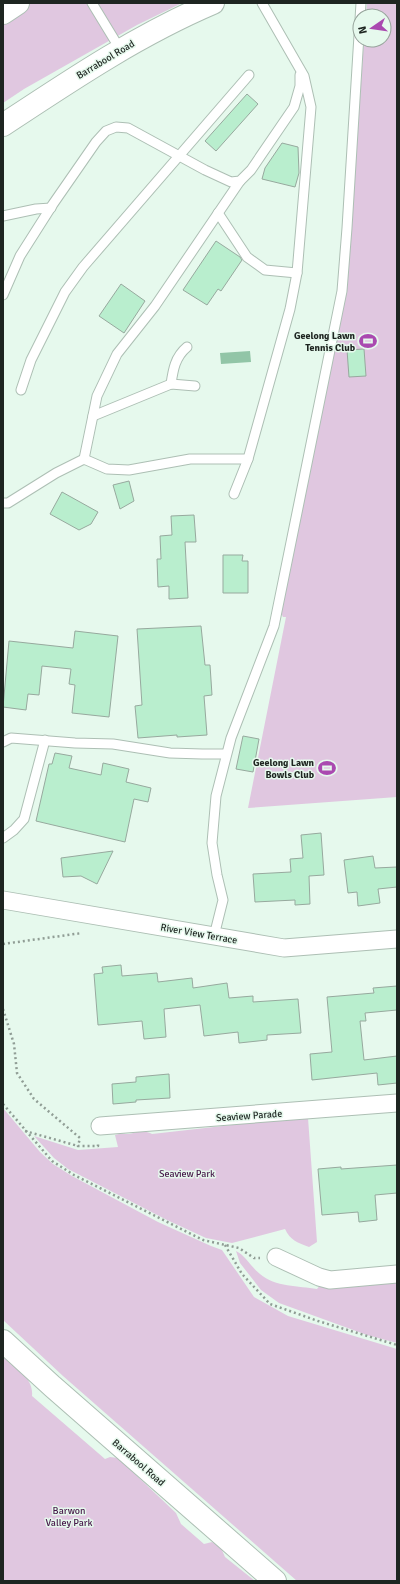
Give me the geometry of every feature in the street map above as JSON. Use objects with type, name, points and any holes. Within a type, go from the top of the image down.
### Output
[{"type":"main road","points":[[3,13],[18,3]]},
{"type":"main road","name":"Barrabool Road","points":[[3,125],[120,49],[165,25],[213,3]]},
{"type":"main road","name":"Barrabool Road","points":[[3,1341],[52,1386],[275,1581]]},
{"type":"street","name":"River View Terrace","points":[[3,900],[284,948],[397,939]]},
{"type":"street","name":"Seaview Parade","points":[[100,1126],[397,1103]]},
{"type":"street","points":[[276,1257],[319,1277],[330,1280],[397,1274]]},
{"type":"lane","points":[[92,3],[120,49]]},
{"type":"lane","points":[[234,494],[248,459],[290,309],[297,274],[311,107],[304,76],[262,3]]},
{"type":"lane","points":[[214,936],[223,900],[212,843],[216,796],[226,754],[274,626],[342,291],[361,3]]},
{"type":"lane","points":[[84,459],[97,396],[117,354],[155,306],[240,181],[251,170],[294,107],[300,86],[300,68]]},
{"type":"lane","points":[[21,390],[31,360],[65,292],[83,267],[250,74]]},
{"type":"lane","points":[[3,295],[20,256],[96,142],[106,131],[116,127],[128,128],[230,182],[240,181]]},
{"type":"lane","points":[[3,216],[36,209],[51,208]]},
{"type":"lane","points":[[218,213],[247,257],[265,270],[297,274]]},
{"type":"lane","points":[[171,384],[173,369],[180,352],[187,347]]},
{"type":"lane","points":[[93,416],[171,384],[195,386]]},
{"type":"lane","points":[[84,459],[106,469],[129,470],[190,459],[248,459]]},
{"type":"lane","points":[[5,504],[56,473],[84,459]]},
{"type":"lane","points":[[3,742],[11,738],[113,744],[170,753],[226,754]]},
{"type":"lane","points":[[3,838],[14,830],[24,819],[45,740]]},
{"type":"path","points":[[3,944],[88,932]]},
{"type":"path","points":[[3,1009],[14,1044],[17,1073],[34,1099],[80,1138],[78,1146]]},
{"type":"path","points":[[3,1104],[24,1131],[52,1161],[74,1175],[203,1240],[239,1248],[254,1258],[276,1257]]},
{"type":"path","points":[[24,1131],[78,1146],[98,1146],[100,1126]]},
{"type":"path","points":[[224,1245],[242,1274],[270,1304],[318,1322],[397,1346]]},
{"type":"green space","points":[[3,3],[182,3],[137,25],[24,89],[3,103]]},
{"type":"green space","name":"Geelong Lawn Tennis Club","points":[[367,3],[397,3],[397,797],[248,808],[286,617],[283,617],[281,613],[342,307],[349,256],[363,48],[392,48],[392,8],[367,8]]},
{"type":"green space","points":[[3,1108],[40,1152],[53,1164],[72,1176],[158,1222],[222,1250],[254,1297],[288,1316],[397,1349],[397,1581],[297,1581],[63,1376],[3,1320]]},
{"type":"green space","name":"Seaview Park","points":[[308,1118],[317,1242],[309,1247],[295,1241],[289,1236],[285,1229],[232,1243],[206,1238],[167,1220],[68,1169],[54,1158],[34,1136],[78,1150],[118,1147],[115,1135],[129,1134],[140,1131],[152,1134],[232,1125],[244,1119]]},
{"type":"green space","points":[[236,1251],[266,1278],[280,1284],[317,1289],[321,1284],[397,1278],[397,1343],[367,1335],[279,1303],[261,1290],[240,1263]]},
{"type":"green space","name":"Barwon Valley Park","points":[[3,1356],[27,1378],[32,1389],[32,1396],[105,1459],[110,1457],[118,1458],[176,1513],[181,1524],[204,1544],[212,1542],[221,1548],[225,1557],[255,1581],[3,1581]]},
{"type":"shaded area","points":[[250,351],[251,362],[221,364],[220,353]]},
{"type":"building","points":[[247,94],[258,104],[216,151],[205,141]]},
{"type":"building","points":[[282,143],[298,147],[299,173],[295,187],[262,179],[265,168]]},
{"type":"building","points":[[216,241],[240,257],[242,260],[221,291],[218,289],[207,305],[183,290]]},
{"type":"building","points":[[121,284],[145,301],[124,333],[99,316]]},
{"type":"building","points":[[364,349],[366,376],[349,377],[347,350]]},
{"type":"building","points":[[129,481],[134,501],[120,509],[113,485]]},
{"type":"building","points":[[62,492],[98,512],[91,524],[79,530],[50,514]]},
{"type":"building","points":[[194,515],[196,542],[185,542],[188,598],[169,599],[169,586],[158,587],[157,559],[161,559],[160,536],[172,535],[171,516]]},
{"type":"building","points":[[223,555],[243,555],[242,561],[248,561],[248,593],[223,593]]},
{"type":"building","points":[[201,626],[205,665],[210,665],[212,695],[204,696],[207,735],[177,737],[177,735],[138,738],[135,706],[142,705],[137,629]]},
{"type":"building","points":[[75,631],[118,636],[109,717],[72,713],[75,685],[69,684],[71,669],[42,666],[39,695],[28,694],[26,710],[3,707],[9,641],[73,648]]},
{"type":"building","points":[[243,736],[259,739],[253,772],[236,769]]},
{"type":"building","points":[[55,753],[72,756],[69,768],[101,775],[103,763],[129,769],[126,782],[151,788],[148,802],[134,799],[125,842],[36,821],[49,764],[52,764]]},
{"type":"building","points":[[321,833],[324,875],[309,876],[310,904],[295,905],[295,900],[255,902],[253,874],[291,872],[290,859],[303,858],[301,835]]},
{"type":"building","points":[[113,851],[97,884],[81,876],[63,877],[61,858]]},
{"type":"building","points":[[373,856],[375,868],[397,867],[397,887],[378,889],[380,903],[358,906],[357,892],[348,893],[344,860]]},
{"type":"building","points":[[121,965],[122,976],[157,973],[158,982],[192,978],[193,988],[227,983],[229,998],[253,996],[253,1002],[298,999],[301,1033],[267,1035],[267,1040],[239,1043],[238,1032],[204,1036],[200,1005],[164,1009],[166,1037],[144,1039],[142,1021],[98,1025],[94,974],[103,973],[102,967]]},
{"type":"building","points":[[397,986],[397,1010],[365,1013],[366,1021],[360,1021],[364,1060],[397,1056],[397,1083],[378,1085],[377,1073],[312,1080],[310,1054],[332,1052],[327,997],[374,993],[373,988]]},
{"type":"building","points":[[169,1074],[170,1098],[136,1100],[136,1102],[113,1104],[112,1084],[136,1082],[136,1077]]},
{"type":"building","points":[[397,1165],[397,1193],[375,1195],[377,1220],[359,1222],[358,1212],[322,1215],[318,1169]]},
{"type":"place","name":"Geelong Lawn Tennis Club","points":[[368,341]]},
{"type":"place","name":"Geelong Lawn Bowls Club","points":[[327,768]]}]
